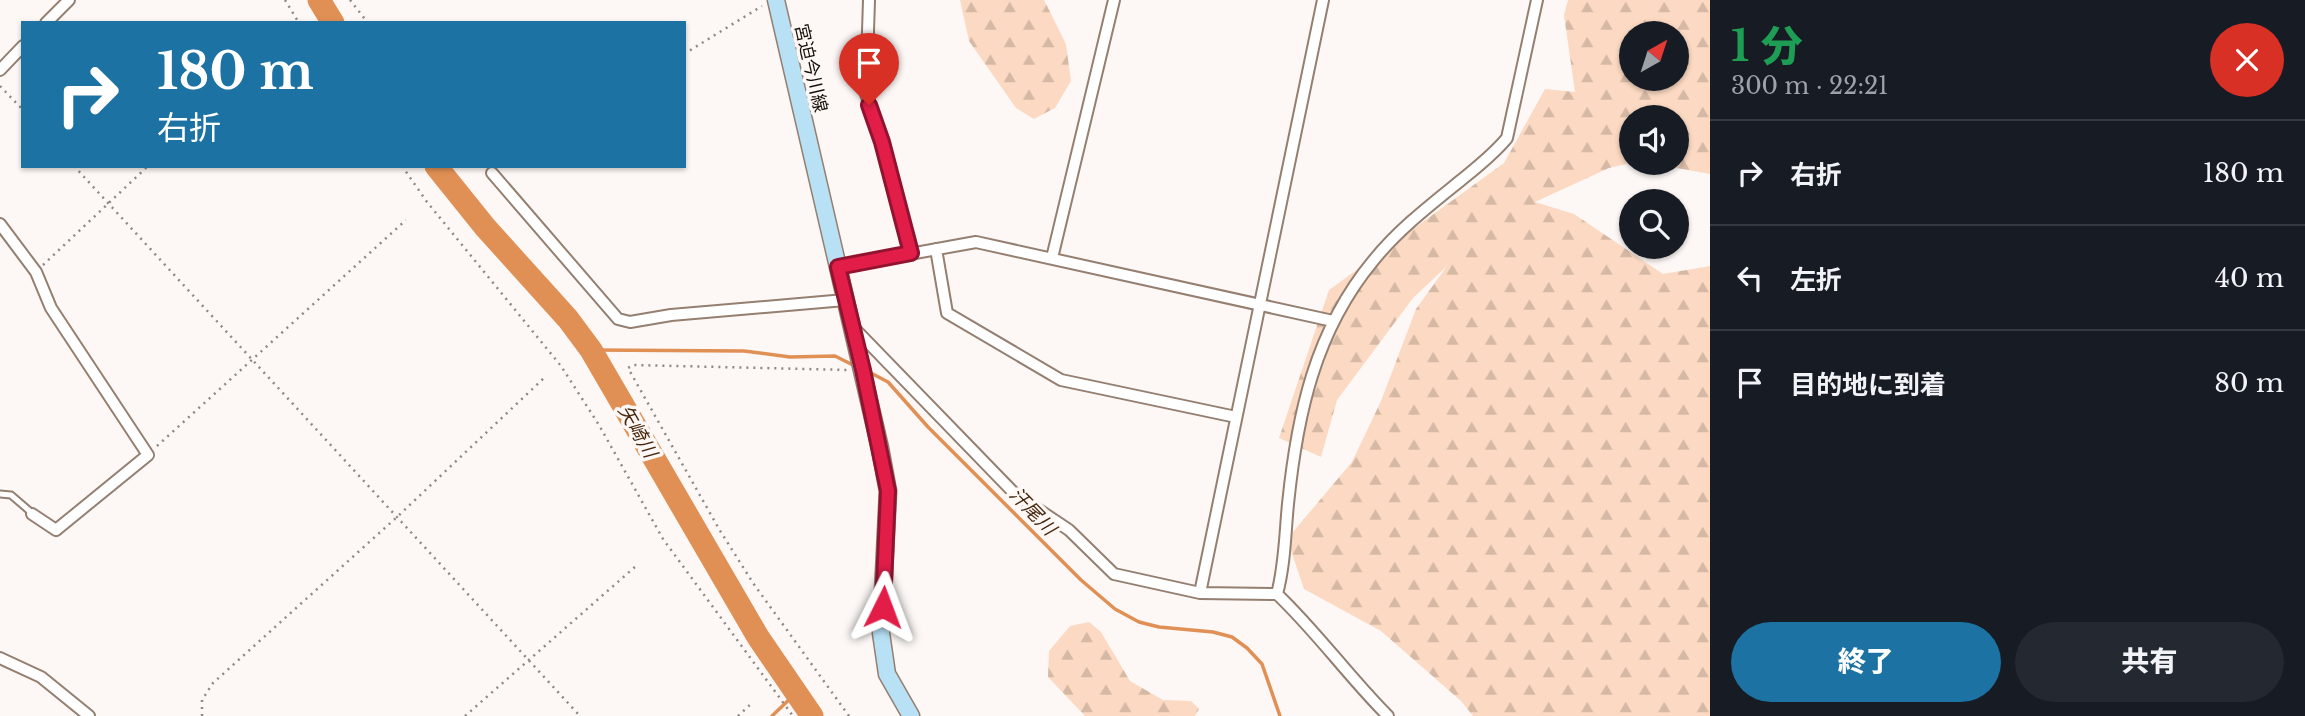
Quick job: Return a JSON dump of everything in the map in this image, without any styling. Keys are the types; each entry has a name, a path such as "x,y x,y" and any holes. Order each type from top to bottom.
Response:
{"main road":[{"name":"宮迫今川線","path":"774,0 863,370 888,491 881,633 887,674 911,716"}],"street":[{"path":"48,21 69,0"},
{"path":"869,0 866,94 882,142 911,253"},
{"path":"1052,258 1114,0"},
{"path":"1200,593 1323,0"},
{"path":"1278,594 1284,566 1298,428 1316,359 1333,321 1358,280 1408,223 1493,154 1507,138 1537,0"},
{"path":"0,70 21,49"},
{"path":"492,173 618,319 630,322 671,315 845,300"},
{"path":"0,224 36,272 51,308 148,455 56,530 32,514"},
{"path":"838,267 976,243 1333,321"},
{"path":"936,249 947,313 1060,380 1237,417"},
{"path":"852,327 1015,494 1069,530 1114,574 1200,593 1278,594 1302,618 1358,686 1388,716"},
{"path":"0,659 41,677 89,716"}],"lane":[{"path":"0,495 11,495 32,514"}],"path":[{"path":"285,0 298,21"},
{"path":"350,0 366,21"},
{"path":"686,53 774,0"},
{"path":"0,86 21,108"},
{"path":"76,168 580,716"},
{"path":"36,272 146,168"},
{"path":"403,168 427,202 561,366 599,425 663,539 793,716"},
{"path":"148,455 406,220"},
{"path":"849,716 753,583 719,530 628,368 633,365 863,370"},
{"path":"202,716 202,700 213,682 397,517 544,378"},
{"path":"465,716 635,566"},
{"path":"738,716 753,702"}],"green space":[{"path":"960,0 1044,0 1066,44 1071,81 1055,108 1034,119 1016,108 969,41"},
{"path":"1568,0 1710,0 1710,174 1689,170 1689,105 1619,105 1619,166 1535,202 1574,214 1619,244 1619,259 1641,259 1663,274 1710,266 1710,716 1473,716 1461,701 1381,631 1304,589 1287,539 1352,462 1381,401 1416,309 1447,266 1413,298 1337,400 1321,457 1279,438 1329,290 1504,163 1545,89 1575,92 1564,15"},
{"path":"1089,622 1101,632 1130,681 1163,700 1191,701 1199,709 1195,716 1085,716 1048,677 1049,651 1070,626"}],"waterway":[{"name":"矢崎川","path":"319,0 332,21"},
{"name":"矢崎川","path":"438,168 485,227 568,319 591,350 758,637 812,716"},
{"path":"591,350 744,351 790,357 835,356 855,366"},
{"name":"汗尾川","path":"869,372 888,382 928,427 1081,580 1115,609 1139,622 1159,627 1213,632 1232,637 1247,648 1262,664 1280,716"},
{"path":"772,716 796,693"}],"route":[{"path":"869,105 882,142 911,253 838,267 888,491 883,607"}]}
